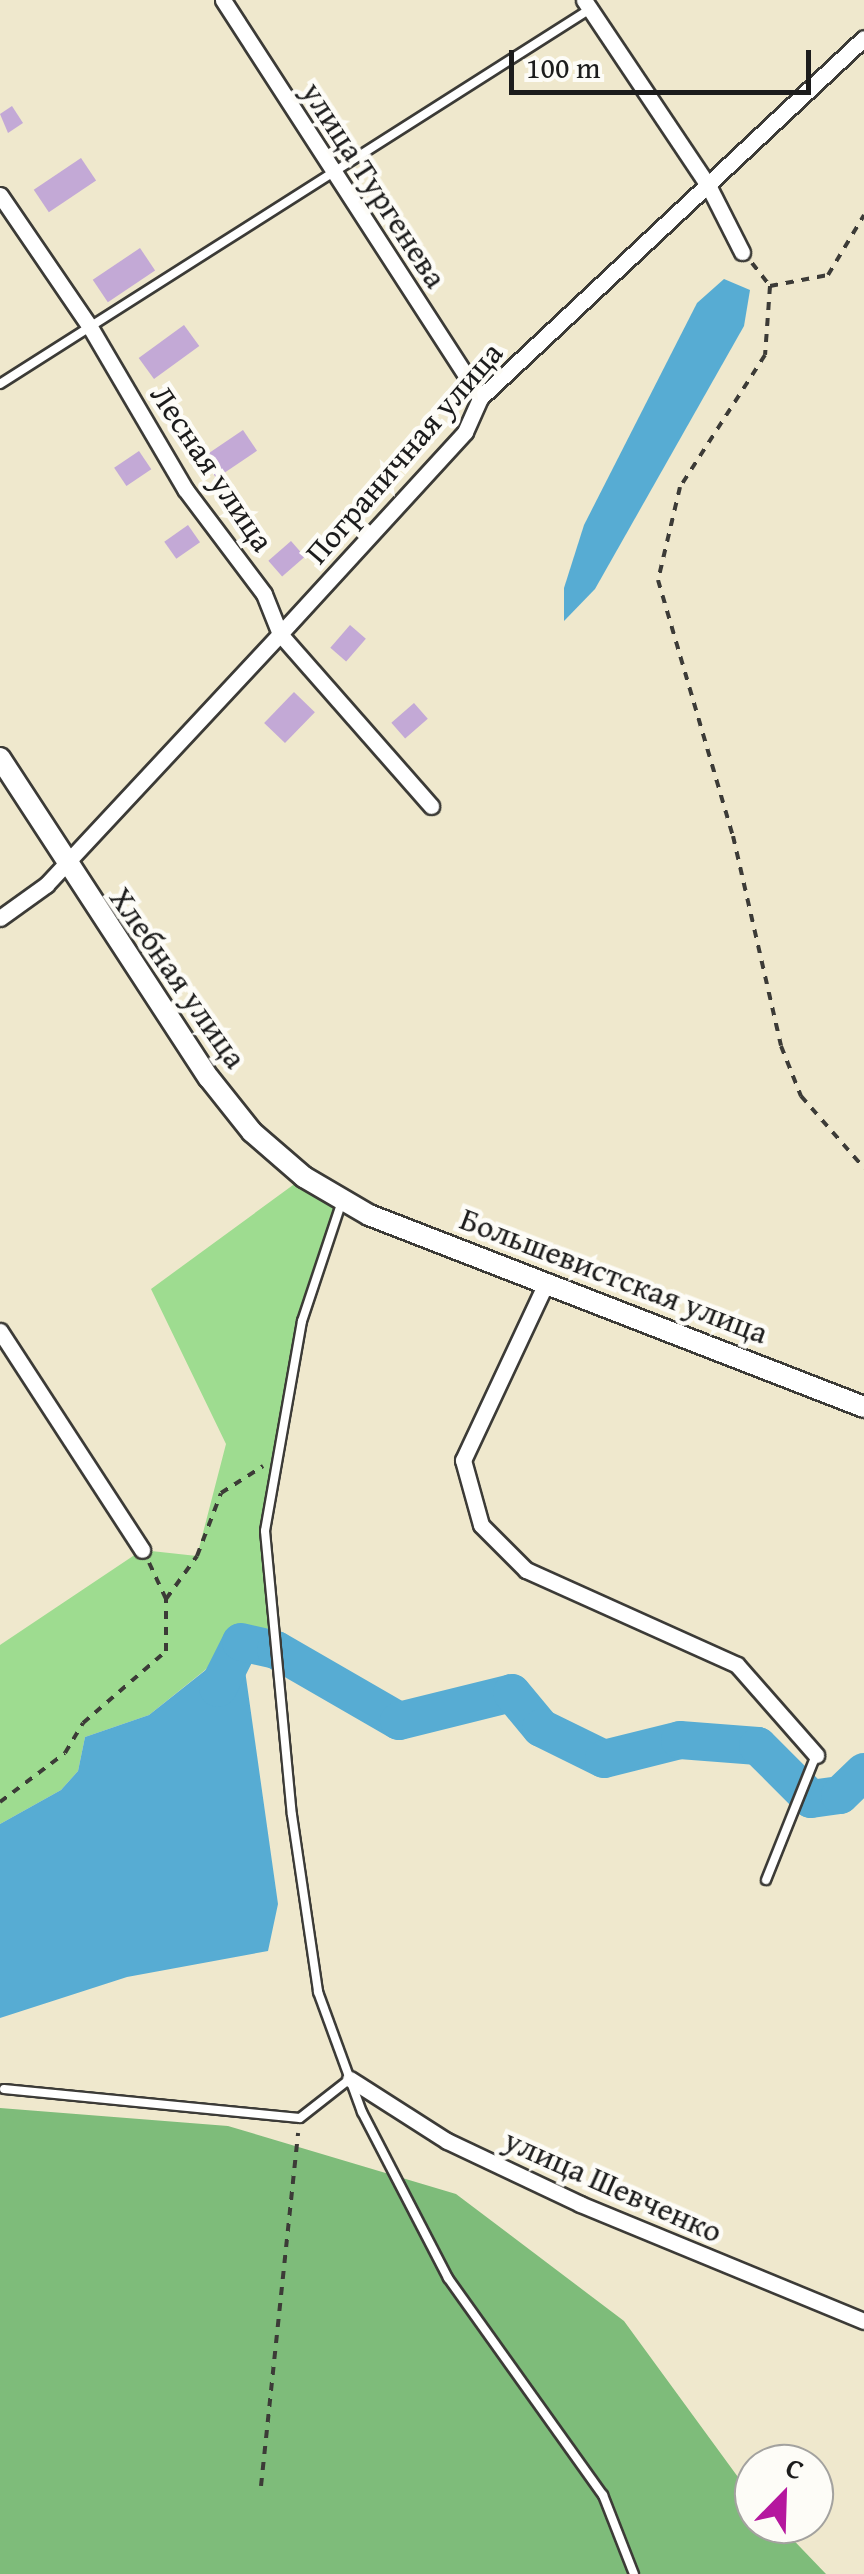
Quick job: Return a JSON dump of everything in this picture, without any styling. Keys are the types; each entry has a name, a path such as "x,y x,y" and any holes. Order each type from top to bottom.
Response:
{"street":[{"name":"улица Тургенева","path":"223,0 480,398"},
{"path":"587,4 709,187 742,252"},
{"name":"Пограничная улица","path":"0,918 64,864 280,634 464,432 480,398 864,38"},
{"name":"Лесная улица","path":"0,195 90,327 186,489 264,594 280,634 430,806"},
{"name":"Хлебная улица","path":"0,758 64,864 252,1132 304,1177 343,1200"},
{"name":"Большевистская улица","path":"343,1200 864,1407"},
{"path":"547,1281 463,1460 481,1525 526,1570 737,1665 816,1756"},
{"path":"0,1331 142,1550"},
{"name":"улица Шевченко","path":"350,2079 446,2141 821,2308 864,2321"}],"lane":[{"path":"0,384 587,4"},
{"path":"343,1200 302,1321 265,1531 292,1816 318,1992 350,2079 448,2278 603,2495 634,2574"},
{"path":"766,1880 816,1756"},
{"path":"4,2089 300,2118 350,2079"}],"path":[{"path":"770,286 828,275 864,215"},
{"path":"742,252 770,286 766,355 680,486 658,580 734,836 781,1046 800,1096 864,1168"},
{"path":"166,1600 197,1556 221,1493 278,1456"},
{"path":"0,1802 65,1753 82,1723 166,1651 166,1600 142,1550"},
{"path":"261,2486 300,2118"}],"green space":[{"path":"304,1177 343,1199 302,1321 265,1531 276,1650 240,1642 149,1715 85,1737 78,1771 61,1790 0,1824 0,1645 142,1550 197,1556 226,1444 151,1289"},
{"path":"0,2108 228,2126 456,2194 624,2321 734,2472 734,2544 797,2544 826,2574 0,2574"}],"water":[{"path":"724,279 750,290 744,326 595,589 564,621 564,588 584,525 697,303"},
{"path":"241,1642 278,1904 268,1951 127,1977 0,2018 0,1824 61,1790 78,1771 85,1737 149,1715"}],"building":[{"path":"12,106 23,123 8,133 0,114"},
{"path":"81,158 96,180 49,212 34,190"},
{"path":"140,248 155,270 108,302 93,280"},
{"path":"184,325 199,346 154,379 139,358"},
{"path":"243,430 257,451 216,478 202,457"},
{"path":"139,451 151,469 126,486 114,468"},
{"path":"188,525 200,542 176,559 164,542"},
{"path":"291,541 305,557 282,577 268,561"},
{"path":"350,625 366,639 346,661 330,648"},
{"path":"294,692 315,712 285,743 264,723"},
{"path":"414,703 428,719 405,739 391,723"}],"waterway":[{"path":"218,1688 241,1642 276,1650 399,1721 512,1693 541,1728 604,1759 680,1740 758,1746 811,1799 840,1795 864,1772"}]}
